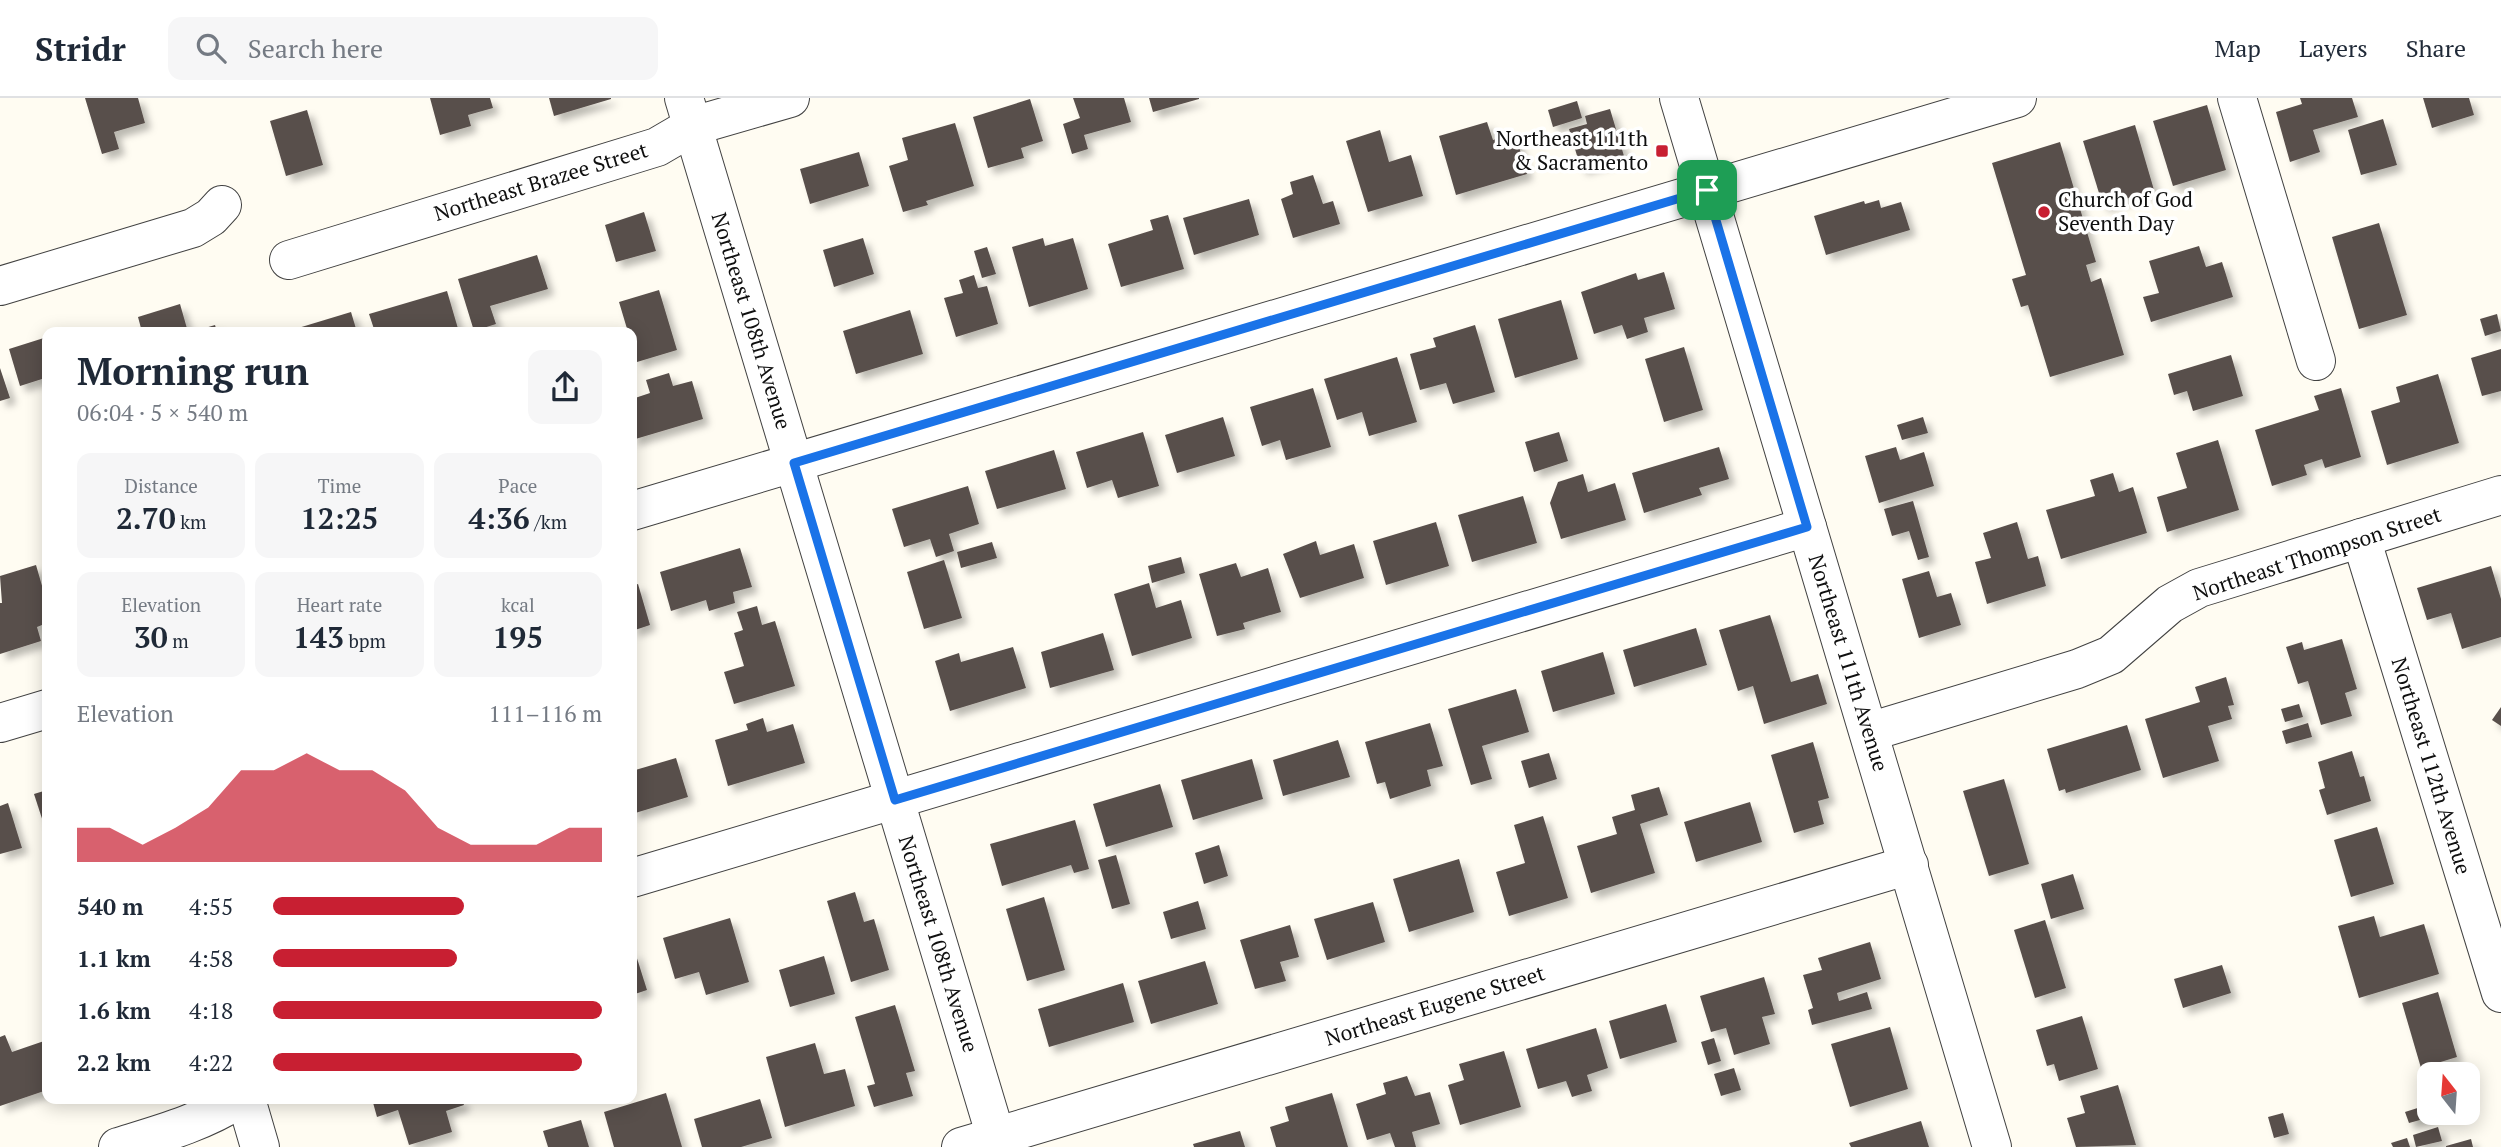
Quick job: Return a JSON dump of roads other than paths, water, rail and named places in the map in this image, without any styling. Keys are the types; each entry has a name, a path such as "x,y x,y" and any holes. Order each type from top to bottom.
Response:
{"street":[{"name":"Northeast Brazee Street","path":"289,260 657,147 688,112 790,98"},
{"name":"Northeast 111th Avenue","path":"1679,98 1992,1147"},
{"path":"637,510 2017,98"},
{"path":"2237,98 2316,361"},
{"name":"Northeast 108th Avenue","path":"688,112 895,800 985,1144"},
{"path":"0,286 192,228 211,217 222,205"},
{"name":"Northeast Thompson Street","path":"1869,732 2077,669 2111,655 2170,604 2199,589 2501,495"},
{"path":"637,877 1807,527"},
{"name":"Northeast 112th Avenue","path":"2361,538 2501,993"},
{"path":"0,723 42,710"},
{"name":"Northeast Eugene Street","path":"985,1144 1909,865"},
{"path":"118,1147 191,1124 231,1104"},
{"path":"247,1104 260,1147"}],"place":[{"name":"Northeast 111th & Sacramento","path":"1662,151"},
{"name":"Church of God Seventh Day","path":"2044,212"}]}
